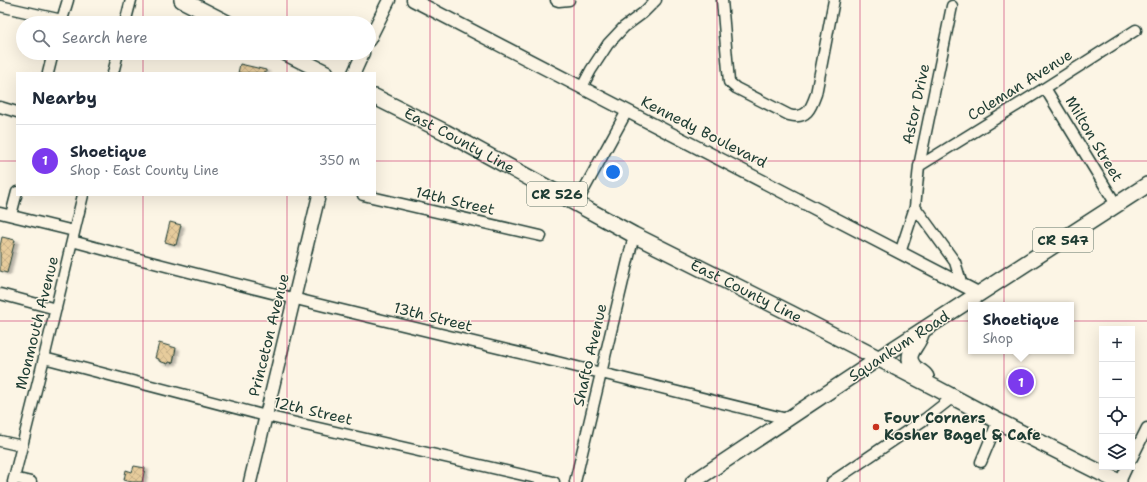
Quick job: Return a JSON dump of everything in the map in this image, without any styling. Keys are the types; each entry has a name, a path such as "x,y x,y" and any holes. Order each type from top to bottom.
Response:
{"main road":[{"path":"182,0 213,16"},
{"path":"300,60 324,72"},
{"name":"East County Line","path":"376,98 445,132 634,235 1120,482"},
{"name":"Squankum Road","path":"693,482 922,330 1146,188"},
{"path":"922,330 918,341 911,351 910,361 913,366 924,374 930,385"}],"street":[{"path":"64,16 68,0"},
{"path":"127,16 131,0"},
{"path":"376,26 389,0"},
{"name":"Kennedy Boulevard","path":"413,0 980,294"},
{"path":"556,0 569,0"},
{"path":"582,87 608,44 624,27 643,14 656,0"},
{"path":"722,0 729,82 736,88 794,117 805,114 812,107 816,94 834,0"},
{"path":"0,6 39,16"},
{"name":"Astor Drive","path":"900,253 915,208 919,166 952,6"},
{"name":"Coleman Avenue","path":"919,166 1136,30"},
{"path":"48,72 51,60"},
{"path":"113,72 116,60"},
{"path":"354,72 360,60"},
{"name":"Milton Street","path":"1045,88 1116,206"},
{"path":"0,107 16,112"},
{"path":"576,204 627,111"},
{"path":"11,215 16,196"},
{"name":"Monmouth Avenue","path":"14,480 83,196"},
{"name":"Princeton Avenue","path":"250,482 319,196"},
{"name":"14th Street","path":"367,196 541,236"},
{"path":"915,208 955,262 962,285"},
{"name":"13th Street","path":"0,213 11,215 170,268 787,419"},
{"name":"Shafto Avenue","path":"575,482 634,235"},
{"path":"0,294 56,309"},
{"name":"12th Street","path":"44,358 266,416 554,482"},
{"path":"832,482 925,418 952,397"},
{"path":"980,462 998,421"},
{"path":"1135,452 1147,428"},
{"path":"0,441 22,446"},
{"path":"1120,482 1126,470"},
{"path":"14,480 31,482"}],"building":[{"path":"240,64 266,70 266,72 238,72"},
{"path":"170,222 181,225 176,245 165,242"},
{"path":"2,237 15,240 7,273 0,271 0,246"},
{"path":"159,343 176,348 173,363 169,362 168,364 155,358"},
{"path":"134,466 145,468 142,482 124,480 126,470 132,472"}],"place":[{"name":"Shoetique","path":"1021,382"},
{"name":"Four Corners Kosher Bagel & Cafe","path":"876,427"}]}
